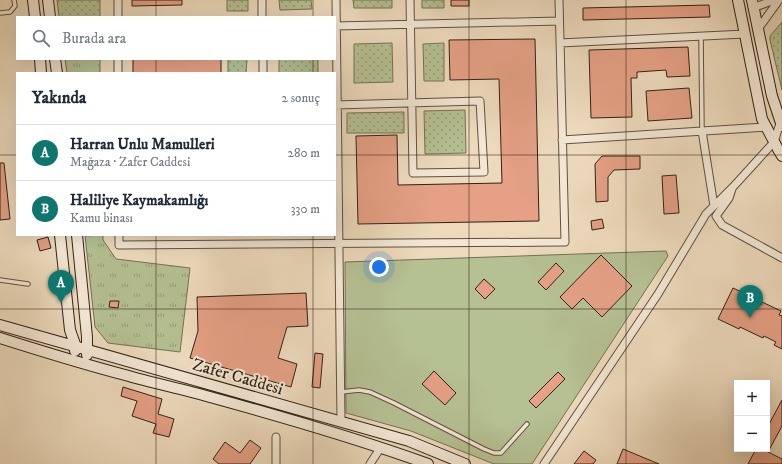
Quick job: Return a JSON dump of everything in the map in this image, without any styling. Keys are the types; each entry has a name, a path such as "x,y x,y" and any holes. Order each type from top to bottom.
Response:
{"main road":[{"path":"33,0 35,16"},
{"path":"48,0 50,16"},
{"path":"738,0 762,119 782,156"},
{"path":"752,4 772,96 781,122"},
{"path":"40,60 41,72"},
{"path":"55,60 57,72"},
{"path":"60,236 70,330 76,347 74,361"},
{"path":"77,236 87,337 88,365"},
{"name":"Zafer Caddesi","path":"0,325 409,441 465,464"},
{"name":"Zafer Caddesi","path":"0,338 125,376 210,397 381,447 428,464"}],"street":[{"path":"118,0 118,16"},
{"path":"262,0 262,16"},
{"path":"336,0 336,104 341,422"},
{"path":"336,104 412,102 480,101 484,172 413,173 412,102 411,24 410,0"},
{"path":"119,236 119,245 565,242 559,0"},
{"path":"752,4 774,0"},
{"path":"758,29 779,0"},
{"path":"336,26 559,21"},
{"path":"560,43 745,34"},
{"path":"118,60 118,72"},
{"path":"263,60 264,72"},
{"path":"544,464 658,294 706,214 774,142 781,122"},
{"path":"562,140 766,127"},
{"path":"702,131 714,206"},
{"path":"733,187 729,198 716,216 722,225 782,258"},
{"path":"276,437 276,464"},
{"path":"370,464 381,447"}],"lane":[{"path":"0,13 10,12 15,6 14,0"},
{"path":"701,36 702,131"},
{"path":"0,280 28,284"},
{"path":"341,392 358,390 370,392 494,453 501,453 527,424"}],"green space":[{"path":"57,0 100,0 100,16 59,16"},
{"path":"227,0 248,0 248,11 227,11"},
{"path":"279,0 311,0 312,9 280,10"},
{"path":"353,0 392,0 392,8 354,8"},
{"path":"422,0 444,0 444,8 422,8"},
{"path":"782,22 782,90 770,36"},
{"path":"392,43 393,82 354,83 354,44"},
{"path":"444,43 444,81 424,81 423,44"},
{"path":"65,60 100,60 100,72 67,72"},
{"path":"228,60 247,60 246,72 228,72"},
{"path":"279,60 318,60 318,72 279,72"},
{"path":"465,110 466,153 425,154 424,111"},
{"path":"404,112 404,133 347,133 347,113"},
{"path":"85,236 103,236 103,240 116,259 190,268 180,352 108,343 95,327"},
{"path":"666,251 668,256 532,464 494,464 411,431 346,413 345,262"}],"building":[{"path":"132,0 182,0 182,5 132,6"},
{"path":"451,0 469,0 469,6 451,6"},
{"path":"709,5 710,17 583,20 583,8"},
{"path":"535,39 539,221 358,224 356,136 397,135 398,185 502,183 499,79 450,80 449,40"},
{"path":"688,47 690,76 667,77 666,70 637,72 637,78 631,78 632,117 591,118 589,50"},
{"path":"133,60 221,60 221,72 133,72"},
{"path":"689,88 692,118 648,121 646,91"},
{"path":"602,156 640,156 640,169 614,170 608,177 608,201 596,202 595,164"},
{"path":"0,163 4,163 10,219 0,220"},
{"path":"676,175 679,213 664,214 662,176"},
{"path":"602,219 604,228 592,230 591,221"},
{"path":"48,237 51,248 40,251 37,240"},
{"path":"601,255 632,286 602,317 583,298 572,309 560,297"},
{"path":"556,263 564,271 546,290 538,282"},
{"path":"484,279 495,289 485,299 475,289"},
{"path":"733,288 750,296 749,299 761,305 762,302 781,311 779,315 782,316 782,349 774,345 776,342 764,336 763,338 718,319"},
{"path":"306,293 308,326 287,327 278,358 297,364 291,387 190,358 198,331 197,297"},
{"path":"110,301 119,301 118,308 109,307"},
{"path":"315,353 323,354 320,388 312,387"},
{"path":"434,371 456,393 445,405 422,384"},
{"path":"558,372 565,379 536,408 529,401"},
{"path":"123,387 162,399 158,414 174,419 169,437 153,433 156,424 132,416 137,401 121,396"},
{"path":"782,400 782,426 770,448 770,422"},
{"path":"250,440 261,448 250,464 219,464 213,459 225,442 240,453"},
{"path":"623,449 659,464 617,464"},
{"path":"584,451 596,460 593,464 574,464"},
{"path":"754,452 768,452 782,459 782,464 748,464"}],"place":[{"name":"Harran Unlu Mamulleri","path":"61,303"},
{"name":"Haliliye Kaymakamlığı","path":"750,318"}]}
